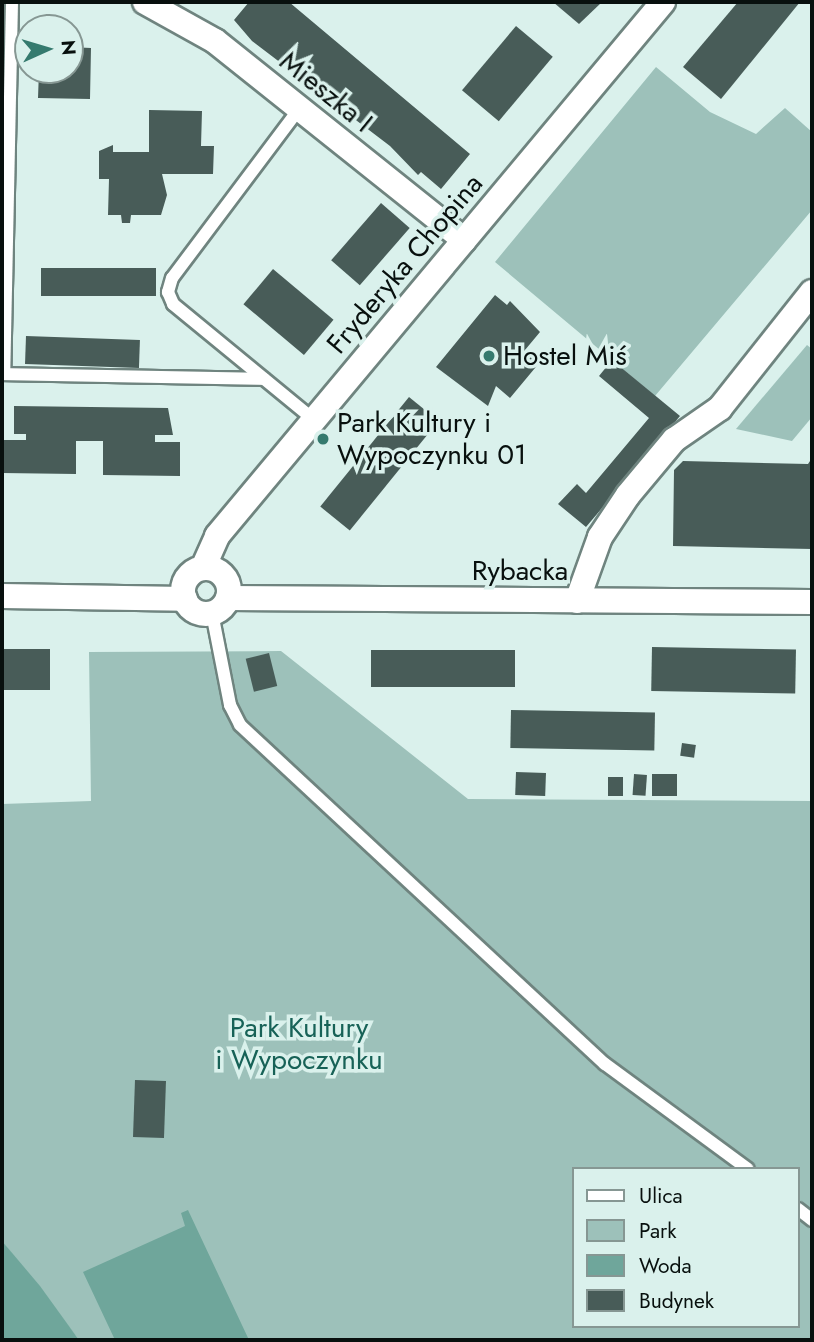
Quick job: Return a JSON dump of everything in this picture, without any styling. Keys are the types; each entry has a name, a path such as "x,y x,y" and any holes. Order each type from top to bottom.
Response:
{"street":[{"name":"Mieszka I","path":"145,2 215,41 464,240"},
{"name":"Fryderyka Chopina","path":"203,568 217,536 663,2"},
{"path":"577,601 600,537 628,495 674,439 720,408 812,292"},
{"path":"203,568 226,579 220,606 194,610 185,599 187,578 203,568"},
{"path":"2,596 185,599"},
{"name":"Rybacka","path":"220,606 577,601 812,602"}],"lane":[{"path":"12,2 4,374 264,379"},
{"path":"299,109 169,285 173,304 314,420"},
{"path":"220,606 230,705 240,725 605,1064 745,1167"}],"green space":[{"path":"656,67 710,112 756,134 785,108 812,132 812,210 655,396 495,262"},
{"path":"807,345 812,349 812,417 792,441 736,429"},
{"name":"Park Kultury i Wypoczynku","path":"281,651 468,799 812,801 812,1340 79,1340 2,1241 2,804 91,801 89,652"}],"water":[{"path":"188,1210 249,1340 115,1340 83,1272 185,1226 181,1213"},
{"path":"2,1241 40,1286 79,1340 2,1340"}],"building":[{"path":"249,2 289,2 470,154 441,189 421,172 418,175 390,146 252,41 234,20"},
{"path":"553,2 602,2 579,24"},
{"path":"738,2 800,2 721,99 683,67"},
{"path":"516,26 553,57 499,121 462,90"},
{"path":"84,48 91,48 90,99 38,98 38,84 84,84"},
{"path":"149,110 202,111 201,146 214,146 213,174 162,174 167,195 161,215 131,215 130,223 122,223 121,215 108,215 109,179 99,179 99,151 113,145 113,152 149,152"},
{"path":"381,203 410,228 360,285 331,260"},
{"path":"41,268 156,268 156,296 41,296"},
{"path":"273,269 334,320 304,355 243,304"},
{"name":"Hostel Miś","path":"495,295 507,305 510,301 540,332 525,350 540,362 510,398 496,386 488,406 436,367"},
{"path":"26,336 140,340 139,368 25,364"},
{"path":"612,360 680,416 586,527 558,504 577,484 586,493 649,418 599,376"},
{"path":"409,397 439,421 350,530 320,507"},
{"path":"14,406 168,408 173,435 155,435 155,442 180,442 180,476 103,475 103,441 76,441 76,474 2,473 2,440 26,440 26,434 14,434"},
{"path":"812,458 812,549 673,546 674,470 683,461 808,464"},
{"path":"652,647 796,650 795,694 651,691"},
{"path":"2,649 50,649 50,690 2,690"},
{"path":"371,650 515,650 515,687 371,687"},
{"path":"269,653 277,686 254,692 246,659"},
{"path":"511,710 655,713 654,751 510,748"},
{"path":"682,743 696,745 694,758 680,756"},
{"path":"516,772 546,773 545,796 515,795"},
{"path":"634,774 647,775 646,796 633,795"},
{"path":"652,774 677,774 677,796 652,796"},
{"path":"608,777 623,777 623,796 608,796"},
{"path":"135,1080 166,1081 164,1138 133,1137"}],"place":[{"name":"Hostel Miś","path":"489,356"},
{"name":"Park Kultury i Wypoczynku 01","path":"323,439"}]}
